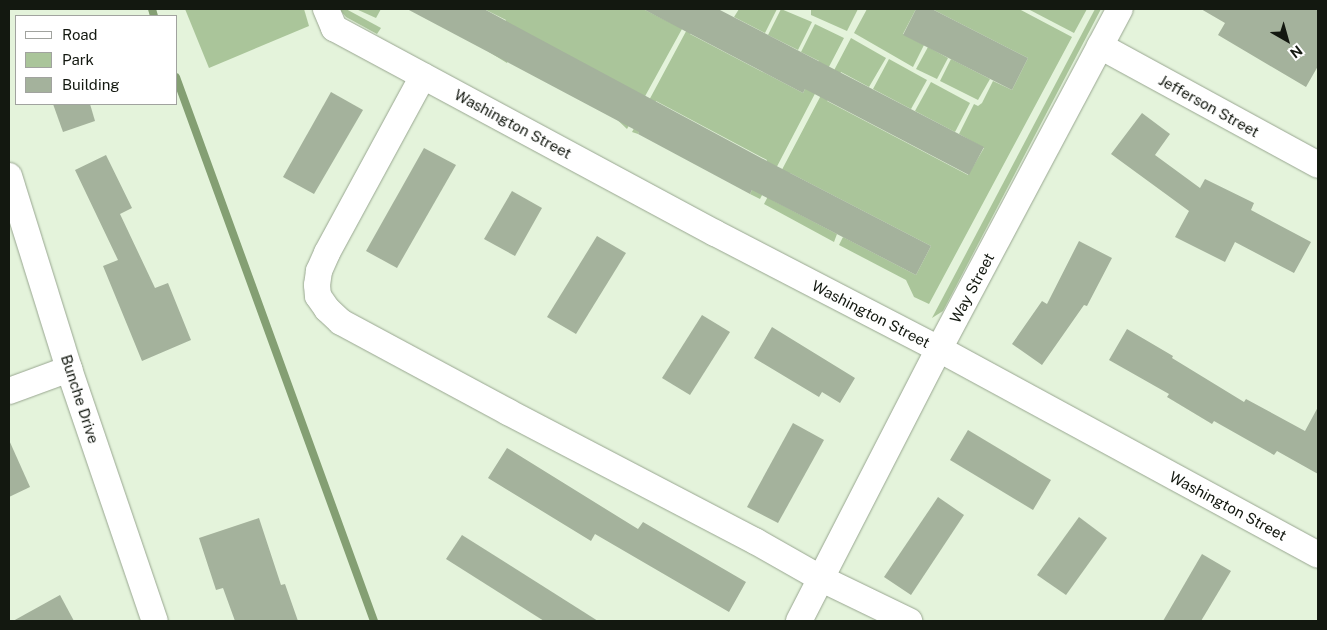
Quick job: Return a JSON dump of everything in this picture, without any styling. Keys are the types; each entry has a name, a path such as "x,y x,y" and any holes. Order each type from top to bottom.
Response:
{"street":[{"name":"Way Street","path":"799,621 939,349 1120,9"},
{"name":"Washington Street","path":"330,18 423,76 715,233 939,349 1318,555"},
{"name":"Jefferson Street","path":"1100,46 1318,166"},
{"path":"423,76 323,262 317,285 318,296 327,309 341,322 508,412 754,541 822,579 909,621"},
{"name":"Bunche Drive","path":"9,176 69,369 155,621"},
{"path":"9,391 69,369"}],"green space":[{"path":"185,9 304,9 309,26 209,68"},
{"path":"339,9 346,9 381,28 377,34 346,17"},
{"path":"356,9 381,9 376,18"},
{"path":"484,9 643,9 671,23 679,9 693,9 627,129 524,32 507,63 489,52 506,20"},
{"path":"698,9 703,9 690,34 803,93 819,61 801,52 815,24 844,38 760,199 750,194 767,160 656,101 638,134 632,132"},
{"path":"739,9 777,9 765,33 734,17"},
{"path":"781,9 812,22 798,50 768,35"},
{"path":"811,9 858,9 847,31 811,15"},
{"path":"867,9 916,9 903,34 924,45 913,67 854,33"},
{"path":"932,9 1019,9 1072,37 929,304 914,297 906,280 839,245 843,237 916,275 931,246 790,173 774,201 837,234 834,242 764,204 851,38 886,58 869,87 841,72 827,101 968,175 984,148 959,134 974,104 978,106 982,103 993,81 1012,90 1028,58"},
{"path":"1028,9 1087,9 1074,33"},
{"path":"1095,9 1101,9 943,311 932,318"},
{"path":"928,47 948,58 937,79 916,69"},
{"path":"889,59 927,80 911,109 873,89"},
{"path":"951,59 990,79 978,100 940,81"},
{"path":"931,82 970,103 955,132 915,111"}],"building":[{"path":"407,9 484,9 767,161 931,246 916,275 752,190 750,194 638,134 639,132"},
{"path":"643,9 718,9 984,147 969,175 805,89 803,93"},
{"path":"916,9 932,9 1028,58 1012,90 903,35"},
{"path":"1201,9 1318,9 1318,66 1306,87 1218,35 1225,23"},
{"path":"331,92 363,110 314,194 283,177"},
{"path":"53,105 90,105 95,121 63,132"},
{"path":"1142,113 1170,134 1155,155 1200,188 1205,179 1254,203 1251,210 1311,242 1294,273 1235,242 1225,262 1175,237 1189,211 1111,154"},
{"path":"424,148 456,165 397,268 366,251"},
{"path":"106,155 132,208 120,214 155,288 168,283 191,340 142,361 103,266 118,260 75,170"},
{"path":"512,191 542,208 515,256 484,239"},
{"path":"597,236 626,253 576,334 547,317"},
{"path":"1079,241 1112,258 1087,306 1084,305 1042,365 1012,344 1042,301 1047,304"},
{"path":"702,315 730,332 690,395 662,378"},
{"path":"772,327 855,378 840,403 822,392 819,397 754,358"},
{"path":"1127,329 1244,402 1246,399 1305,431 1318,407 1318,474 1277,451 1274,455 1214,421 1212,424 1167,397 1169,394 1109,360"},
{"path":"793,423 824,440 778,523 747,507"},
{"path":"968,430 1051,480 1033,510 950,460"},
{"path":"9,440 30,487 9,497"},
{"path":"507,448 638,529 643,522 746,582 729,612 595,534 591,541 488,478"},
{"path":"938,497 964,515 911,595 884,577"},
{"path":"1079,517 1107,538 1066,595 1037,575"},
{"path":"259,518 281,585 285,584 298,621 235,621 223,588 216,590 199,538"},
{"path":"462,535 598,621 544,621 446,559"},
{"path":"1202,554 1231,571 1201,621 1163,621"},
{"path":"60,595 74,621 13,621"}],"waterway":[{"path":"152,9 154,15"},
{"path":"178,82 374,621"}]}
